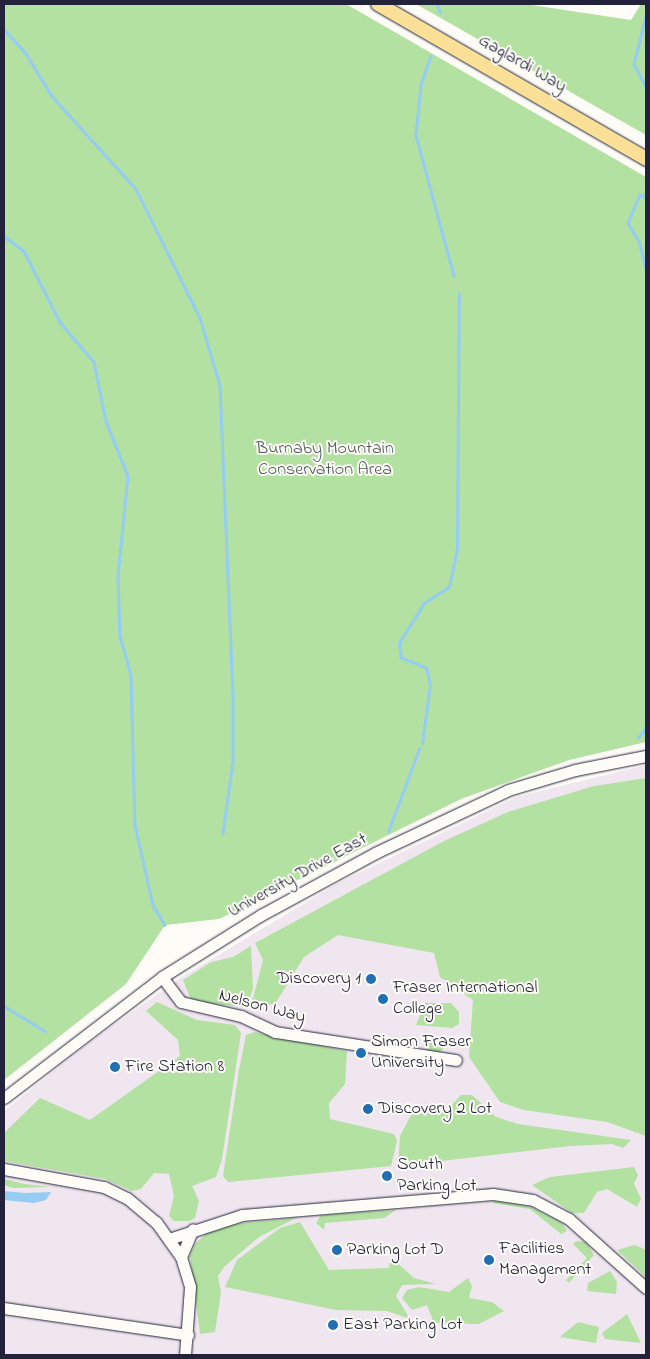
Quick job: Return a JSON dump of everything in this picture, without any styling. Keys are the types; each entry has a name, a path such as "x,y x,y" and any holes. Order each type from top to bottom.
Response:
{"main road":[{"name":"Gaglardi Way","path":"378,4 646,159"}],"street":[{"name":"University Drive East","path":"4,1098 162,977 261,915 474,804 575,770 646,756"},
{"name":"Nelson Way","path":"162,977 181,1002 241,1016 275,1032 456,1060"},
{"path":"4,1169 104,1187 140,1207 169,1239 181,1257 191,1299 185,1355"},
{"path":"169,1239 193,1229 266,1213 468,1194 515,1196 569,1219 646,1288"},
{"path":"181,1257 193,1229"},
{"path":"4,1308 188,1335"}],"shaded area":[{"name":"Simon Fraser University","path":"646,765 646,1355 4,1355 4,1111 87,1044 180,978 338,883 516,797"}],"green space":[{"name":"Burnaby Mountain Conservation Area","path":"4,4 346,4 646,177 646,742 569,760 461,799 219,919 165,925 126,984 4,1080"},
{"path":"416,4 525,4 631,20 641,4 646,4 646,135"},
{"path":"646,778 646,1136 607,1122 524,1110 500,1102 469,1057 473,1000 440,977 434,953 338,935 304,957 275,1004 251,1006 263,960 255,943 444,841 508,812 594,786"},
{"path":"251,946 253,988 247,1007 192,1002 183,980 211,962 233,957"},
{"path":"157,1002 197,1020 235,1025 241,1033 222,1159 216,1177 192,1186 199,1201 195,1218 189,1221 174,1221 169,1216 174,1196 169,1174 154,1173 141,1189 132,1191 105,1179 4,1161 4,1133 40,1098 90,1120 180,1056 178,1040 146,1011"},
{"path":"425,1003 451,1003 459,1012 459,1024 452,1028 416,1025"},
{"path":"254,1032 347,1051 345,1084 329,1103 330,1119 394,1134 397,1141 391,1166 228,1182 223,1176 239,1070 246,1035"},
{"path":"435,1036 441,1039 444,1045 441,1051 435,1054 429,1051 426,1045 429,1039"},
{"path":"461,1095 472,1095 496,1117 518,1124 631,1140 623,1148 612,1144 570,1146 398,1166 400,1136 411,1115 447,1110"},
{"path":"634,1167 638,1175 634,1184 641,1199 637,1207 607,1189 597,1192 584,1213 572,1213 532,1185 550,1177"},
{"path":"4,1179 51,1187 13,1188 4,1185"},
{"path":"496,1200 531,1207 562,1223 567,1231 561,1234 530,1209 492,1203"},
{"path":"396,1210 384,1218 325,1223 324,1230 316,1223 321,1215"},
{"path":"296,1218 259,1237 225,1266 218,1276 221,1292 215,1332 200,1334 190,1256 195,1244 207,1233 231,1224"},
{"path":"300,1222 329,1270 389,1268 391,1257 414,1278 436,1284 402,1285 396,1296 410,1319 387,1311 336,1310 225,1287 237,1260 280,1228"},
{"path":"577,1241 586,1242 594,1255 569,1283 566,1280 587,1258 573,1244"},
{"path":"635,1245 646,1250 646,1277 617,1250"},
{"path":"610,1271 617,1282 616,1294 587,1291 588,1283"},
{"path":"468,1278 472,1286 469,1298 492,1302 504,1311 479,1324 434,1323 427,1305 412,1310 402,1298 407,1290 419,1287 449,1292"},
{"path":"627,1314 641,1343 605,1339 602,1333"},
{"path":"578,1322 599,1327 596,1343 560,1337"}],"water":[{"path":"4,1191 25,1193 51,1192 46,1200 34,1203 4,1200"}],"waterway":[{"path":"437,4 440,12"},
{"path":"646,16 634,64 646,87"},
{"path":"4,29 25,52 52,96 136,189 200,318 220,385 233,694 233,762 223,833"},
{"path":"431,56 421,85 416,135 454,276"},
{"path":"646,197 640,195 628,223 639,241 646,270"},
{"path":"4,236 24,251 60,322 94,362 106,421 128,476 118,577 120,636 131,675 135,825 153,905 165,925"},
{"path":"422,744 430,685 426,668 401,658 399,643 424,603 449,587 457,550 459,294"},
{"path":"638,738 646,727"},
{"path":"388,832 419,749"},
{"path":"4,1006 45,1031"}],"place":[{"name":"Discovery 1","path":"371,979"},
{"name":"Fraser International College","path":"383,999"},
{"name":"Simon Fraser University","path":"361,1053"},
{"name":"Fire Station 8","path":"115,1067"},
{"name":"Discovery 2 Lot","path":"368,1109"},
{"name":"South Parking Lot","path":"387,1176"},
{"name":"Parking Lot D","path":"337,1250"},
{"name":"Facilities Management","path":"489,1260"},
{"name":"East Parking Lot","path":"333,1325"}]}
